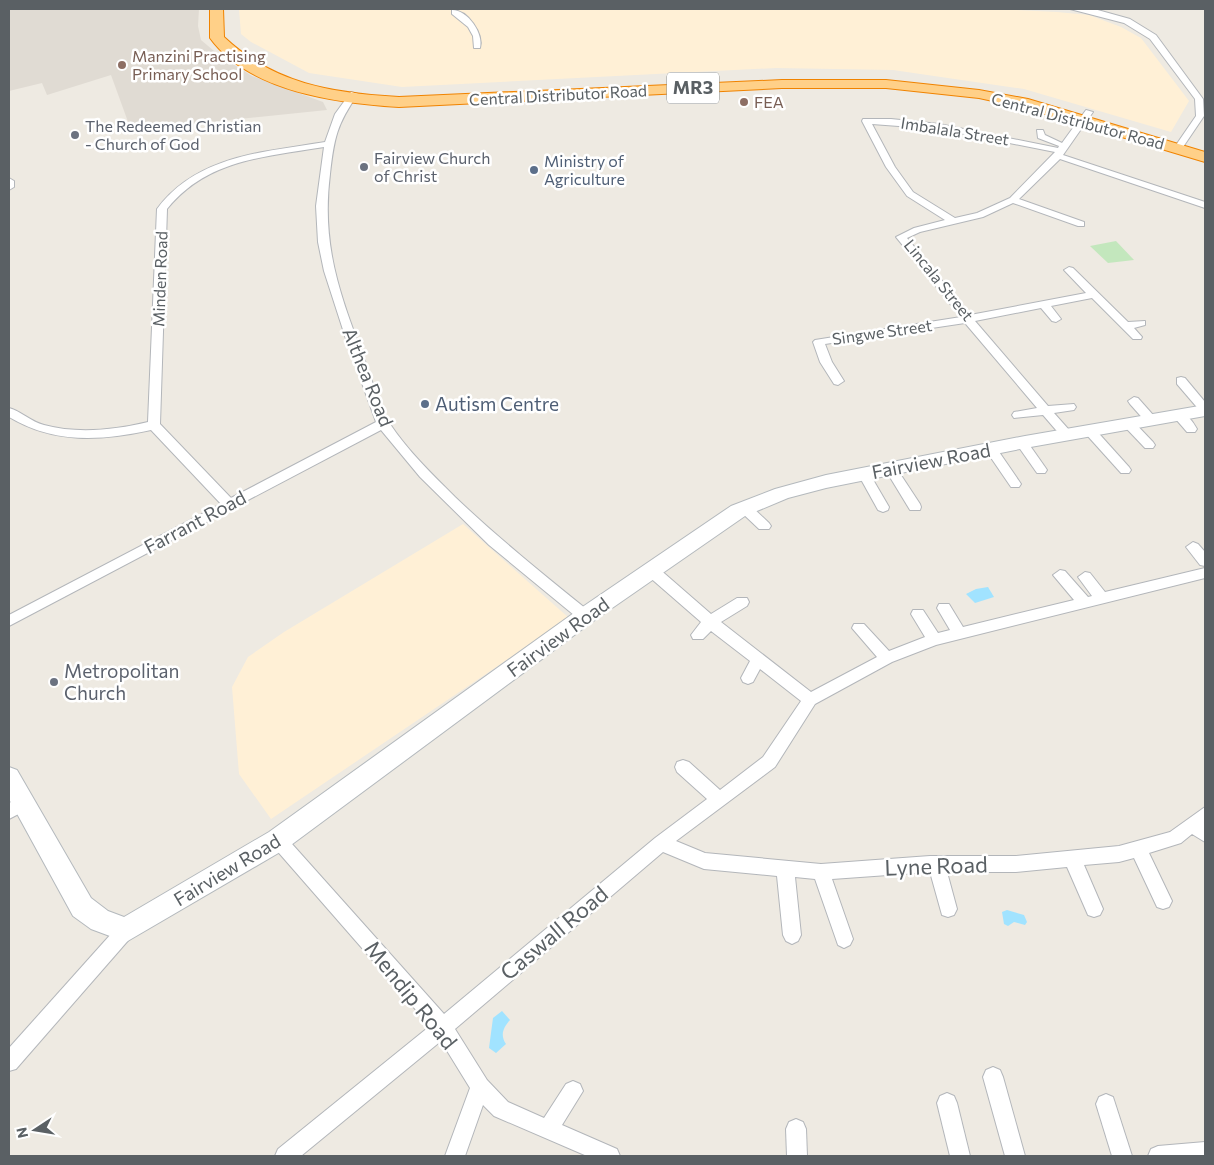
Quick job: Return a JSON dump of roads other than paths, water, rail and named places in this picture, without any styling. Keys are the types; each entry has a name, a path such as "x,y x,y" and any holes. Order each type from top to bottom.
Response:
{"highway":[{"name":"Central Distributor Road","path":"217,9 217,38 238,60 299,87 352,96 399,102 856,83 919,87 1001,98 1086,116 1181,145 1205,149"},
{"name":"Central Distributor Road","path":"227,9 228,38 231,44 239,50 288,74 352,96"},
{"name":"Central Distributor Road","path":"1181,145 1205,157"}],"main road":[{"name":"Fairview Road","path":"126,930 278,840 585,616 745,508 761,500 807,485 1066,434 1150,419 1185,422 1205,410"},
{"path":"9,777 16,808 82,907 100,920 126,930"}],"street":[{"path":"1073,9 1094,12 1127,21 1153,37 1199,99 1200,116 1181,145"},
{"path":"455,12 470,25 478,42 477,46"},
{"name":"Althea Road","path":"352,96 339,114 329,144 321,206 323,242 350,336 383,424 424,474 494,542 585,616"},
{"path":"917,120 929,116"},
{"name":"Lincala Street","path":"1066,434 1004,362 970,318 901,236 917,230 980,215 1014,200 1060,151 1086,116"},
{"name":"Imbalala Street","path":"954,222 910,194 891,167 866,121 917,120 1060,151 1093,171 1205,205"},
{"path":"1040,132 1039,134 1060,151"},
{"name":"Minden Road","path":"154,425 162,208 174,193 200,174 227,164 329,144"},
{"path":"9,181 9,187"},
{"path":"1014,200 1081,224"},
{"path":"1069,270 1137,337"},
{"name":"Singwe Street","path":"838,381 825,363 820,352 819,342 1058,302 1090,292 1100,285"},
{"path":"1058,302 1066,311"},
{"path":"1102,304 1115,302"},
{"path":"1043,304 1056,319"},
{"path":"1006,311 1015,320"},
{"path":"1125,326 1141,323"},
{"path":"1181,381 1205,410"},
{"path":"1134,401 1150,419"},
{"path":"1018,415 1070,407"},
{"path":"9,412 42,429 83,434 133,430 154,425 229,504"},
{"path":"1128,423 1148,445"},
{"name":"Farrant Road","path":"9,621 383,424"},
{"path":"1089,430 1125,470"},
{"path":"1022,443 1041,470"},
{"path":"991,449 1015,484"},
{"path":"891,469 915,507"},
{"path":"864,474 883,507"},
{"path":"745,508 764,526"},
{"path":"1193,547 1205,561"},
{"path":"652,571 710,622 810,700 887,658 934,640 1205,573"},
{"path":"1060,575 1085,603"},
{"path":"1085,576 1102,598"},
{"path":"698,635 710,622 742,602"},
{"path":"944,608 960,634"},
{"path":"918,614 934,640"},
{"path":"858,628 887,658"},
{"path":"748,678 758,660"},
{"name":"Caswall Road","path":"285,1156 443,1027 661,843 769,762 810,700"},
{"path":"683,767 719,799"},
{"name":"Lyne Road","path":"661,843 704,861 821,872 936,864 1016,864 1072,860 1119,854 1138,849 1175,838 1201,824"},
{"name":"Mendip Road","path":"278,840 443,1027 480,1087 502,1109 600,1155"},
{"path":"1138,849 1163,901"},
{"path":"1072,860 1094,909"},
{"path":"936,864 948,909"},
{"path":"785,868 792,935"},
{"path":"821,872 844,938"},
{"name":"Fairview Road","path":"9,1062 126,930"},
{"path":"993,1076 1015,1156"},
{"path":"455,1156 480,1087"},
{"path":"548,1130 573,1091"},
{"path":"947,1103 960,1156"},
{"path":"1106,1104 1122,1156"},
{"path":"796,1129 797,1156"},
{"path":"1158,1156 1195,1154"}],"water":[{"path":"988,587 994,597 975,603 966,594 976,589"},
{"path":"1007,910 1024,915 1027,922 1025,925 1014,922 1008,926 1004,924 1002,912"},
{"path":"502,1011 510,1020 503,1032 506,1044 496,1053 489,1048 493,1018"}],"place":[{"name":"Manzini Practising Primary School","path":"122,65"},
{"name":"FEA","path":"744,102"},
{"name":"The Redeemed Christian - Church of God","path":"75,135"},
{"name":"Fairview Church of Christ","path":"364,167"},
{"name":"Ministry of Agriculture","path":"534,170"},
{"name":"Autism Centre","path":"425,404"},
{"name":"Metropolitan Church","path":"54,682"}]}
